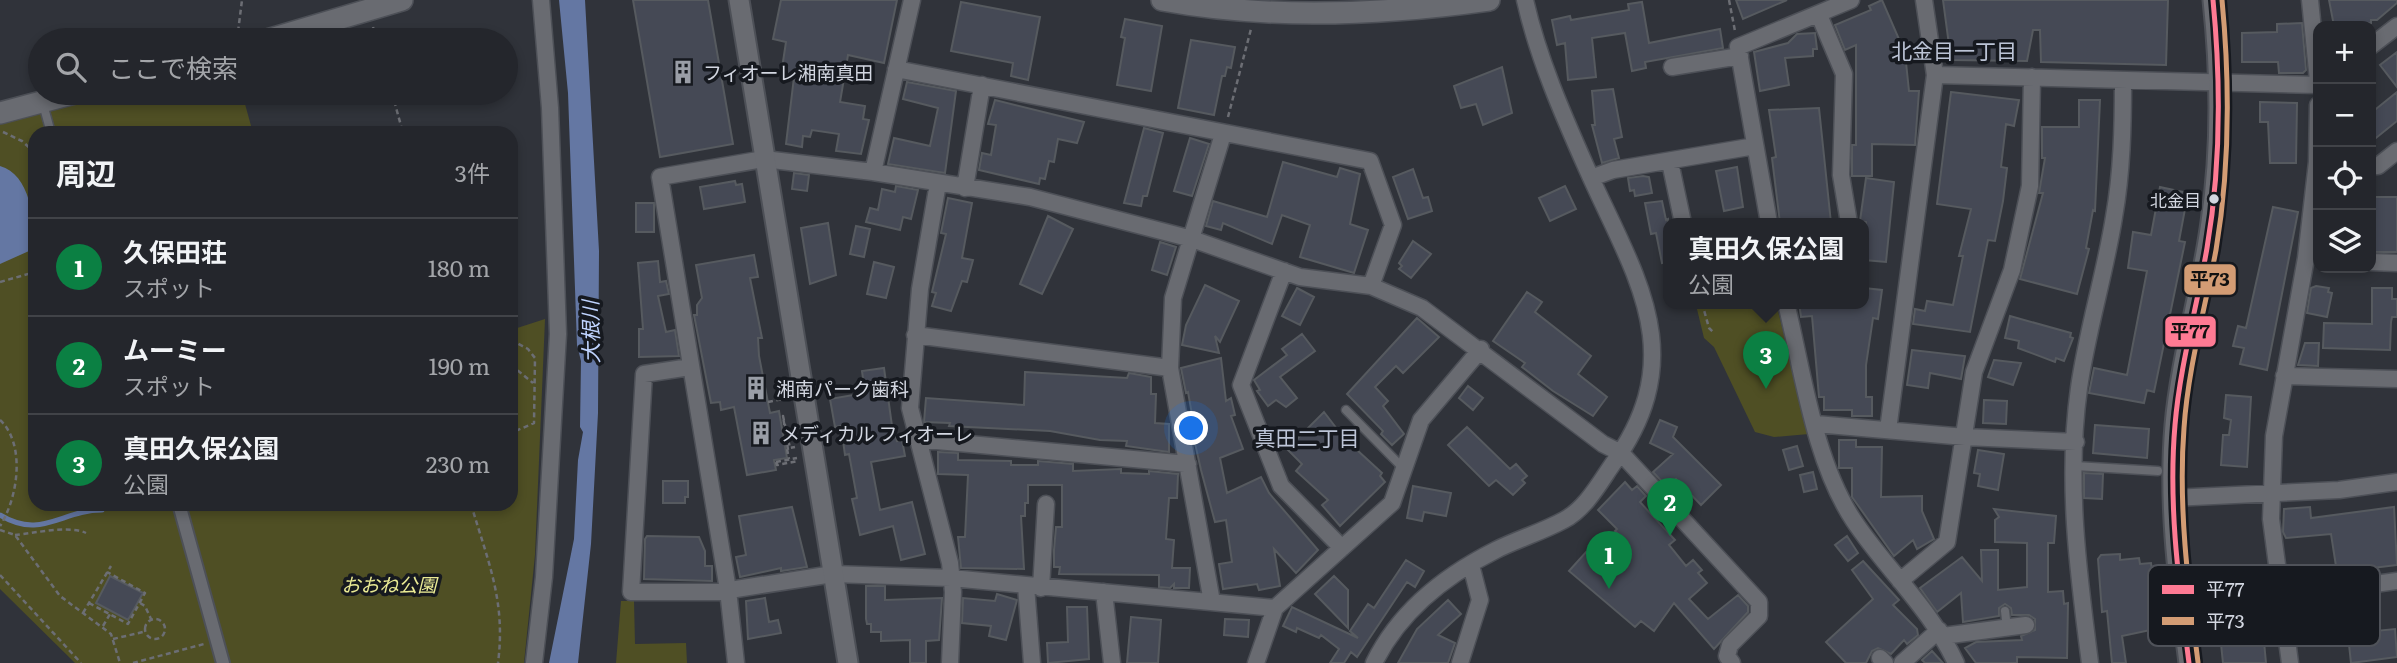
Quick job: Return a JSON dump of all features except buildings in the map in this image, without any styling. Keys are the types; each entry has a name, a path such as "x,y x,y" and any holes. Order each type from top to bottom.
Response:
{"main road":[{"path":"308,28 402,0"},
{"path":"1162,0 1256,11 1328,13 1415,10 1489,0"},
{"path":"0,113 31,105"}],"street":[{"path":"534,663 544,577 558,334 551,108 541,0"},
{"path":"739,0 848,663"},
{"path":"873,172 912,0"},
{"path":"1374,663 1401,622 1419,601 1471,565 1570,517 1621,453 1637,420 1648,387 1653,351 1651,328 1636,272 1591,178 1538,49 1525,0"},
{"path":"1768,218 1738,47 1850,0"},
{"path":"1888,430 1935,75 1924,0"},
{"path":"2176,565 2172,498 2180,386 2211,223 2218,165 2221,84 2213,0"},
{"path":"2310,0 2313,31"},
{"path":"1819,15 1844,74 1842,175 1848,218"},
{"path":"2376,42 2397,26"},
{"path":"1672,67 1740,56"},
{"path":"896,69 1370,161 1394,225 1371,286"},
{"path":"1935,75 2221,84 2313,83"},
{"path":"1900,581 1947,542 1974,372 2011,270 2030,186 2032,77"},
{"path":"2090,663 2074,535 2079,388 2115,215 2123,137 2123,80"},
{"path":"965,188 982,85"},
{"path":"1212,602 1171,368 1173,298 1223,134"},
{"path":"1591,178 1613,170 1755,146"},
{"path":"2376,166 2397,151"},
{"path":"736,663 728,590 660,177 764,159 873,172 1030,198 1192,239 1300,277 1371,286 1422,308 1481,349 1603,444 1621,453 1759,602 1759,616 1730,645 1727,656 1732,663"},
{"path":"1670,162 1682,218"},
{"path":"938,183 915,335 910,408 950,564 950,663"},
{"path":"2277,565 2271,519 2274,436 2284,376 2312,259 2315,210"},
{"path":"2376,262 2397,263"},
{"path":"1284,271 1241,386 1281,486 1342,548"},
{"path":"1787,309 1826,465 1853,519 1941,633 1956,663"},
{"path":"915,335 1171,368"},
{"path":"1256,663 1275,608 1392,503 1421,420 1481,349"},
{"path":"690,366 644,374 631,592 728,590 833,574 951,578 1275,608"},
{"path":"2284,376 2397,379"},
{"path":"1816,424 1965,437 2076,442"},
{"path":"918,442 937,440 1188,464"},
{"path":"2172,498 2272,494 2397,482"},
{"path":"1032,663 1034,587 1046,504"},
{"path":"181,511 223,663"},
{"path":"1460,663 1480,600 1471,565"},
{"path":"1104,592 1112,663"},
{"path":"1902,663 1941,633 2006,619 2026,625"}],"lane":[{"path":"43,105 49,126"},
{"path":"1346,410 1404,469"},
{"path":"2075,466 2158,471"}],"path":[{"path":"239,28 243,0"},
{"path":"1730,0 1736,36"},
{"path":"1231,103 1252,27"},
{"path":"394,105 400,126"},
{"path":"0,132 22,141 28,147"},
{"path":"0,282 28,274"},
{"path":"1704,309 1709,328 1714,333"},
{"path":"518,344 528,349 535,358 534,423 518,430"},
{"path":"518,371 533,383"},
{"path":"768,402 787,398"},
{"path":"789,410 781,412 789,460"},
{"path":"787,449 783,416 790,448 795,447"},
{"path":"0,420 11,431 14,442 14,499 0,526 15,535 60,596 103,626 113,639 120,663"},
{"path":"787,449 796,453"},
{"path":"797,459 777,465 775,462 789,460 797,459"},
{"path":"473,511 500,603 502,634 498,663"},
{"path":"15,535 46,534 72,527 86,533"},
{"path":"83,613 111,566"},
{"path":"89,603 128,624 145,593 107,572"},
{"path":"0,575 80,663"},
{"path":"140,603 145,606 151,619"},
{"path":"103,626 110,614"},
{"path":"160,619 162,614"},
{"path":"145,632 146,624 151,619 160,619"},
{"path":"145,632 151,638 161,638 166,629 160,619"},
{"path":"113,639 145,632"},
{"path":"133,663 217,640"}],"green space":[{"name":"おおね公園","path":"67,105 245,105 251,126 28,126 28,511 518,511 518,328 545,319 535,555 524,663 75,663 0,589 0,123"},
{"path":"1697,309 1778,309 1809,434 1774,437 1755,432 1714,347 1704,338"},
{"path":"621,601 634,601 635,644 686,643 687,663 616,663"}],"water":[{"name":"大根川","path":"559,0 585,0 599,251 598,413 591,544 578,663 549,663 574,539 578,460 583,432 580,427 581,361 577,345 568,93"},
{"path":"0,166 18,178 28,198 28,251 0,264"}],"waterway":[{"path":"0,515 28,525 51,522 88,511"}],"transit line":[{"name":"平77","path":"2178,565 2173,485 2175,425 2212,217 2217,155 2218,93 2213,0"},
{"name":"平73","path":"2187,565 2182,486 2184,428 2189,383 2221,219 2226,157 2227,94 2222,0"},
{"name":"平77","path":"2187,646 2189,663"},
{"name":"平73","path":"2196,646 2198,662"}],"place":[{"name":"フィオーレ湘南真田","path":"683,72"},
{"name":"北金目","path":"2214,199"},
{"name":"湘南パーク歯科","path":"756,388"},
{"name":"真田久保公園","path":"1766,389"},
{"name":"メディカル フィオーレ","path":"761,433"},
{"name":"ムーミー","path":"1670,536"},
{"name":"久保田荘","path":"1609,589"}],"district":[{"name":"北金目一丁目","path":"1954,49"},
{"name":"真田二丁目","path":"1307,436"}]}
